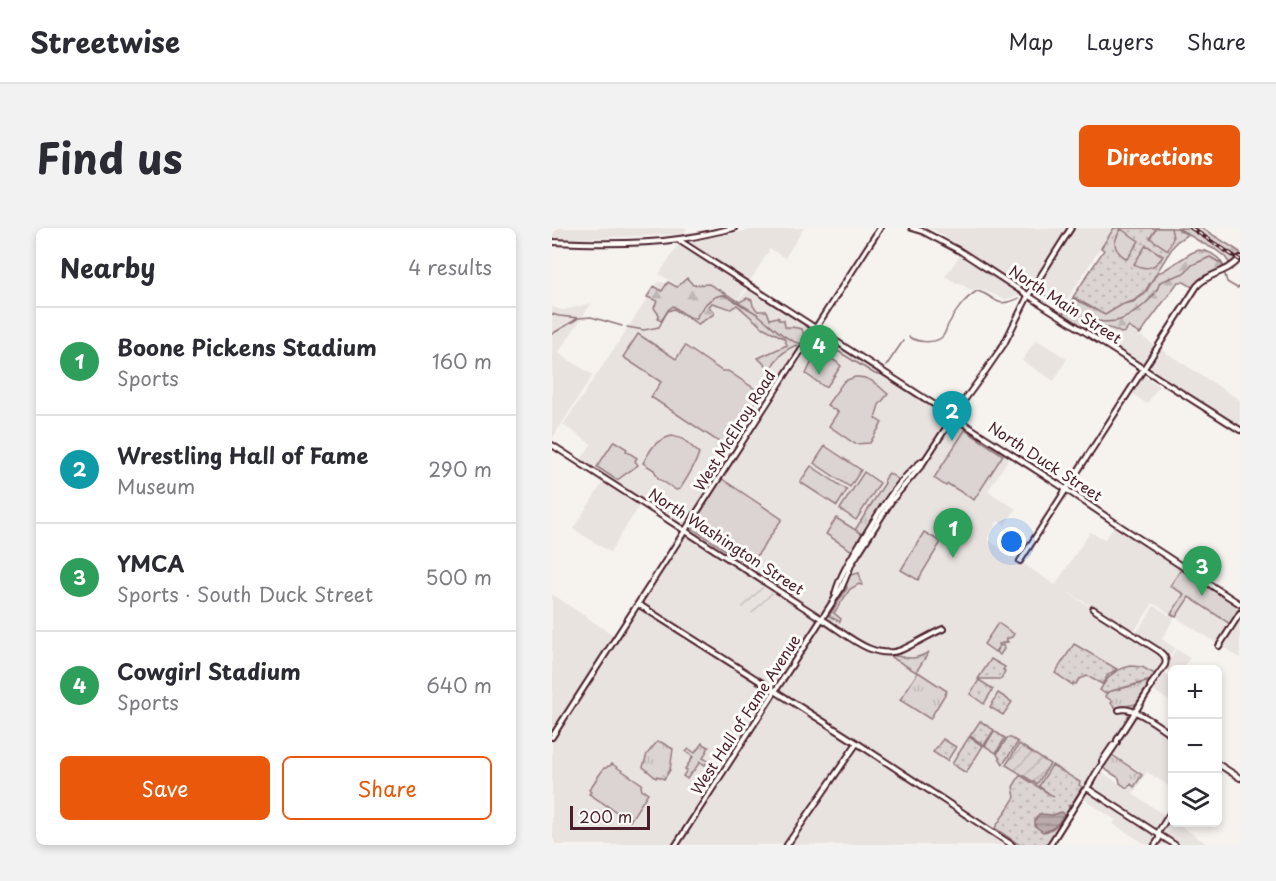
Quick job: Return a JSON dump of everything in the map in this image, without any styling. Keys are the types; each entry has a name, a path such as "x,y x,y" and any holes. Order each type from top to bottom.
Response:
{"main road":[{"path":"552,243 607,244 661,241 734,228"},
{"name":"West McElroy Road","path":"552,737 880,228"},
{"name":"North Main Street","path":"912,228 960,251 1240,430"},
{"name":"West Hall of Fame Avenue","path":"676,845 822,619 835,597 849,561 888,498 925,459 1004,344 1028,296 1071,228"},
{"name":"North Duck Street","path":"680,241 1066,489 1240,604"},
{"path":"1020,561 1197,286 1204,279 1230,268 1240,258"},
{"name":"North Washington Street","path":"552,445 867,648 875,651 899,651 943,629"},
{"path":"638,604 1012,845"},
{"path":"1050,845 1084,790 1118,742 1117,740 1165,665 1165,658 1159,651 1094,609"},
{"path":"1219,646 1240,613"},
{"path":"1119,710 1126,709 1135,712 1168,732"},
{"path":"787,845 857,743"},
{"path":"1222,767 1240,778"},
{"path":"1086,789 1175,845"},
{"path":"1155,845 1159,839 1159,831 1168,818"}],"shaded area":[{"path":"552,228 687,228 683,234 574,239 552,238"},
{"path":"760,228 804,228 785,258 770,249 749,283 687,242"},
{"path":"928,228 1066,228 1026,289"},
{"path":"1075,228 1113,228 1065,303 1045,292 1035,292"},
{"path":"680,242 748,285 739,298 714,286 695,289 677,285 659,274"},
{"path":"959,257 1021,295 1007,299 1001,298 957,284 945,276"},
{"path":"659,281 691,291 710,289 738,300 749,289 1010,457 988,491 1016,509 1005,525 998,521 987,539 1055,585 1090,532 1105,539 1116,523 1240,608 1240,658 1153,603 1134,632 1064,590 1161,654 1162,662 1157,673 1132,712 1168,735 1168,785 1147,772 1133,794 1168,817 1168,827 1182,827 1209,845 1147,845 1113,824 1115,820 1084,799 1101,772 1124,786 1122,779 1099,764 1047,845 552,845 552,594 616,637 685,530 581,460 591,444 563,425"},
{"path":"592,303 558,353 593,375 552,439 552,307 563,310"},
{"path":"1107,328 1120,334 1128,328 1240,400 1240,427 1097,335"},
{"path":"1036,339 1067,359 1054,381 1022,361"},
{"path":"1143,375 1159,386 1147,404 1131,393"},
{"path":"605,479 642,502 610,552 573,529"},
{"path":"754,582 774,594 758,618 741,607"},
{"path":"1154,606 1174,618 1162,639 1175,648 1169,657 1135,635"},
{"path":"1176,649 1190,658 1185,665 1168,665 1168,670 1165,668"},
{"path":"1162,672 1168,676 1168,700 1151,689"},
{"path":"1061,812 1064,815 1050,830 1043,832 1035,826 1035,820 1039,814 1053,815"}],"green space":[{"path":"1114,228 1177,228 1187,235 1176,242 1144,293 1105,315 1073,297 1104,250 1101,248"},
{"path":"1156,228 1171,228 1173,238 1168,250 1150,238"},
{"path":"1178,228 1202,228 1240,252 1240,256 1231,265 1216,250"},
{"path":"1121,229 1139,241 1127,259 1115,246"},
{"path":"1146,245 1163,256 1154,266 1147,268 1134,264"},
{"path":"1199,250 1215,255 1225,269 1207,275 1194,288 1184,282 1178,282 1140,334 1128,327 1125,332 1121,333 1105,328 1096,335 1063,313 1073,298 1105,315 1145,294 1157,273"},
{"path":"687,278 693,285 709,284 740,302 747,298 752,300 753,306 758,311 767,311 770,319 777,317 778,320 784,320 785,327 802,329 803,338 800,347 796,345 784,352 770,370 758,358 787,345 784,338 762,327 737,305 731,309 712,303 709,307 714,314 698,324 674,309 668,311 661,321 654,308 657,301 647,297 654,286 662,291 668,282 677,287"},
{"path":"638,334 676,359 685,346 722,371 728,371 761,393 725,446 651,397 661,382 623,357"},
{"path":"823,356 841,366 825,387 806,374 812,361"},
{"path":"855,377 877,384 888,394 879,405 875,418 882,423 870,443 855,444 829,426 838,412 827,405 844,381"},
{"path":"965,430 1003,455 974,500 934,478"},
{"path":"672,436 683,439 699,453 686,480 680,489 676,490 658,478 654,470 643,463 657,443"},
{"path":"614,441 637,458 635,461 638,465 617,480 597,467"},
{"path":"825,446 861,470 850,487 814,463"},
{"path":"811,466 847,490 837,506 800,482"},
{"path":"864,472 880,483 856,520 840,509"},
{"path":"889,473 899,480 863,535 855,530"},
{"path":"722,479 782,519 750,566 693,529 692,526"},
{"path":"836,518 862,534 852,551 826,534"},
{"path":"924,532 941,542 918,580 901,570"},
{"path":"1180,571 1184,571 1238,606 1239,609 1230,624 1189,597 1176,617 1171,614 1184,594 1170,586"},
{"path":"859,573 862,585 859,584 850,589 834,613 841,619 840,622 829,616 847,588 846,584 850,575"},
{"path":"998,623 1014,634 1006,639 1008,642 999,644 1003,645 1004,649 1000,655 996,652 999,646 995,652 984,644"},
{"path":"1074,644 1117,669 1109,674 1102,684 1087,676 1079,679 1073,685 1055,673"},
{"path":"929,652 916,672 888,655 913,658"},
{"path":"991,659 1005,667 1001,679 978,679"},
{"path":"1131,666 1142,667 1155,674 1151,680 1104,693 1100,690 1112,674"},
{"path":"918,672 947,691 930,719 900,700"},
{"path":"979,680 993,689 984,704 970,694"},
{"path":"1151,681 1136,704 1116,708 1105,696 1108,692"},
{"path":"998,693 1012,702 1003,715 990,707"},
{"path":"980,721 994,730 984,745 970,736"},
{"path":"994,731 1005,738 996,753 985,746"},
{"path":"969,737 983,746 966,773 952,764"},
{"path":"1007,738 1018,742 1003,764 997,754"},
{"path":"943,739 956,747 947,761 933,752"},
{"path":"657,742 673,749 670,770 664,779 657,776 656,778 643,767 647,754"},
{"path":"702,743 709,747 703,758 708,761 705,765 700,762 687,779 683,776 693,757 686,752 689,749 695,753"},
{"path":"1019,744 1050,764 1037,784 1006,765"},
{"path":"1112,755 1142,775 1134,787 1131,784 1127,788 1120,783 1119,778 1103,768"},
{"path":"612,764 642,784 642,791 648,793 630,821 589,794 591,792 589,790 604,768"},
{"path":"1052,765 1080,782 1079,785 1082,787 1072,804 1068,806 1070,808 1047,845 1020,845 995,828 1015,797 1013,787 1020,775 1054,797 1039,786"}],"waterway":[{"path":"1068,307 1079,316 1091,320 1108,322 1120,320 1144,305 1154,294 1160,282 1184,273 1192,265 1210,257 1222,264 1227,282 1237,288 1240,287"},
{"path":"909,337 925,342 941,338 950,320 968,298 977,291 1004,303 1019,298"},
{"path":"1038,294 1064,304"},
{"path":"627,327 644,330 659,327 668,310 673,306 690,318 696,318 711,299 724,295 757,314 792,341 804,344"},
{"path":"552,314 579,318 591,317 622,326"},
{"path":"552,334 577,319"},
{"path":"886,366 903,341"},
{"path":"809,343 823,342 875,374 880,374"}],"railway":[{"path":"1191,228 1240,260"}],"place":[{"name":"Cowgirl Stadium","path":"819,375"},
{"name":"Wrestling Hall of Fame","path":"952,441"},
{"name":"Boone Pickens Stadium","path":"953,558"},
{"name":"YMCA","path":"1202,596"}]}
